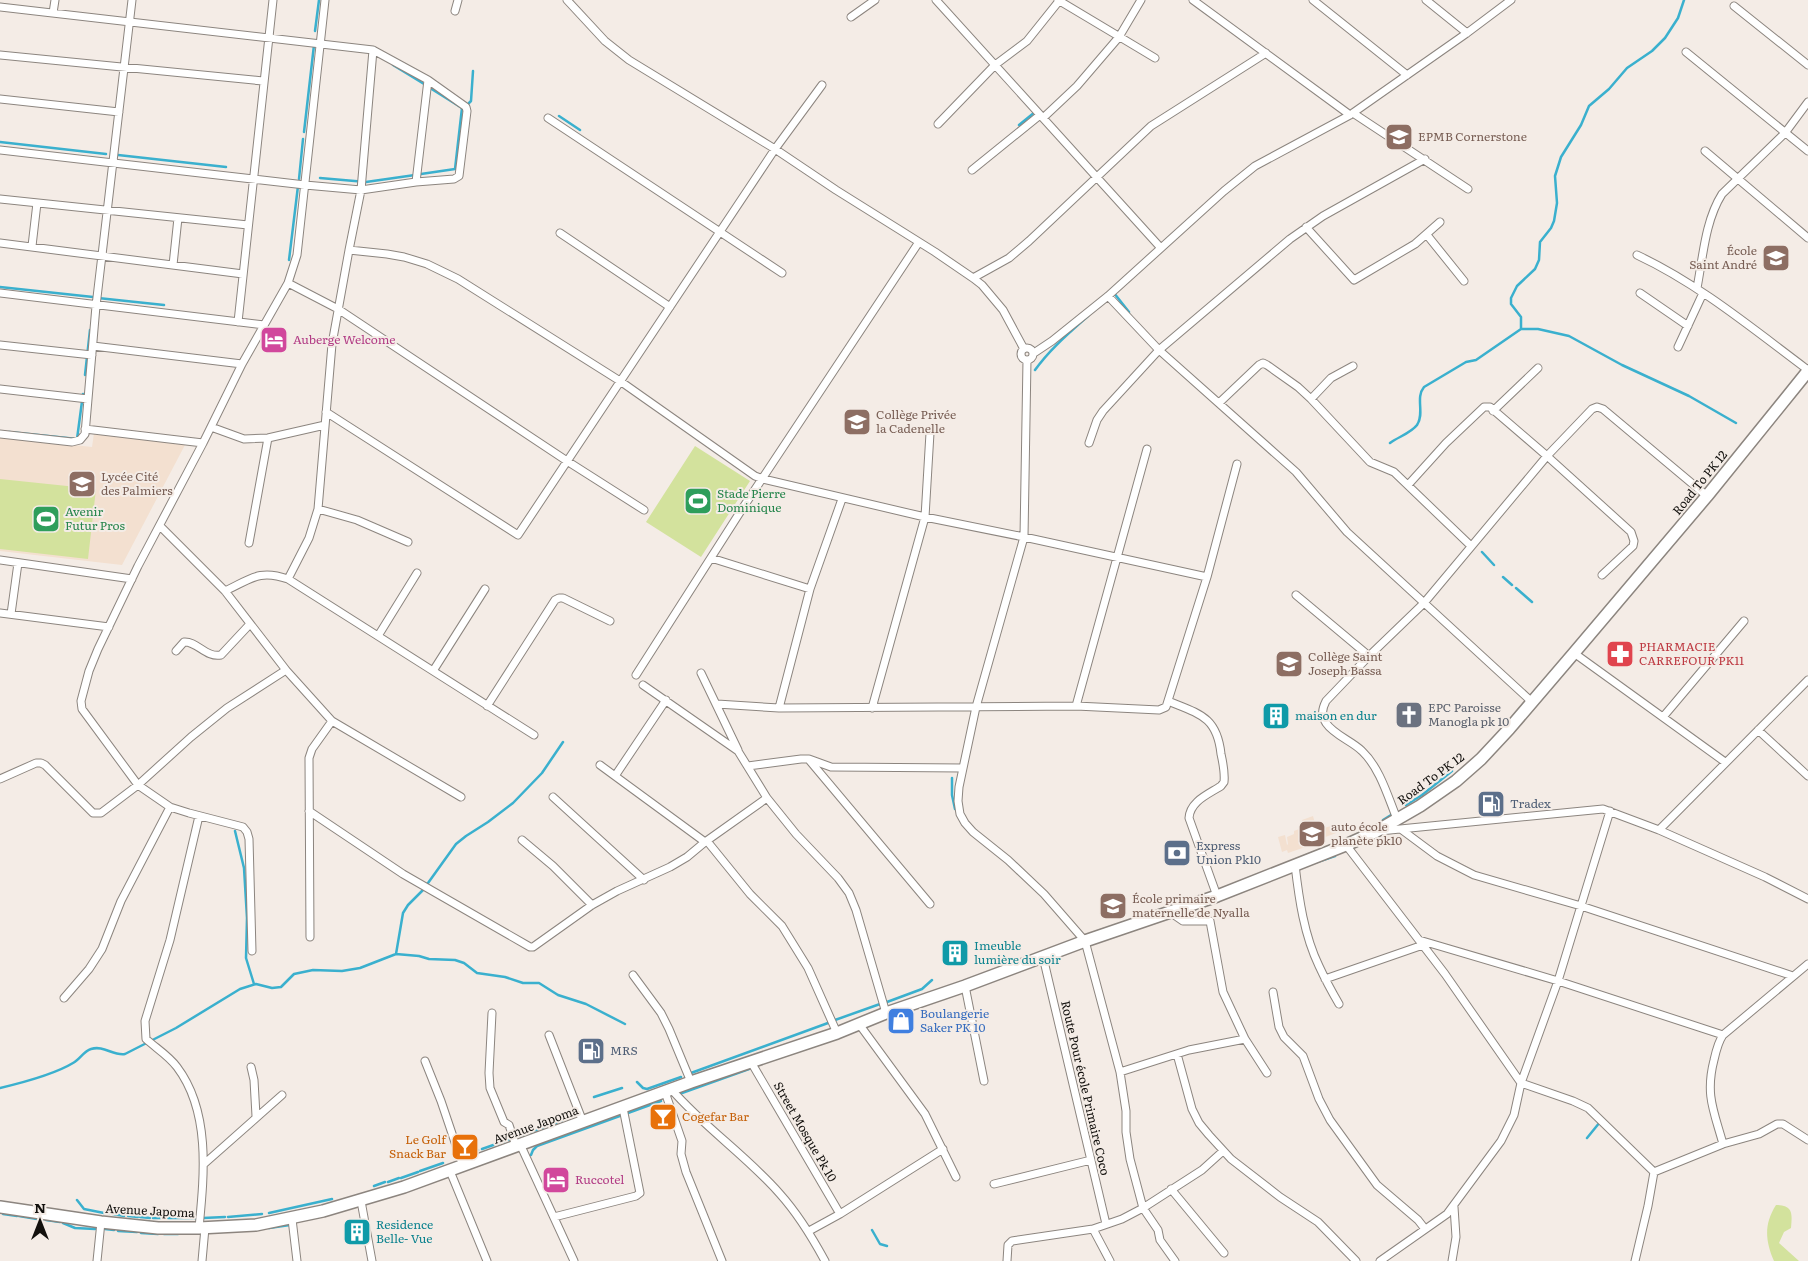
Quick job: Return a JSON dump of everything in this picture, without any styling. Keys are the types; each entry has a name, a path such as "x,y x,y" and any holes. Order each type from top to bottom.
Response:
{"main road":[{"name":"Road To PK 12","path":"1063,950 1084,941 1217,896 1375,832 1399,825 1469,770 1509,729 1707,496 1808,371"},
{"name":"Avenue Japoma","path":"0,1207 101,1222 158,1228 202,1228 256,1224 292,1218 361,1201 450,1171 691,1082 837,1033 886,1013 1063,950"}],"street":[{"path":"53,13 55,0"},
{"path":"0,434 76,442 83,438 96,306 132,0"},
{"path":"238,322 273,0"},
{"path":"252,951 249,839 247,832 237,824 199,816 170,806 138,785 81,706 89,671 132,579 203,444 242,364 288,283 297,255 325,0"},
{"path":"454,11 458,0"},
{"path":"567,0 605,41 630,60 775,148 836,190 973,278 982,285 1003,310 1024,349"},
{"path":"851,17 875,0"},
{"path":"936,0 1160,247"},
{"path":"938,124 995,65 1027,41 1058,0 1155,58"},
{"path":"972,170 1077,86 1119,37 1141,0"},
{"path":"1193,0 1352,114 1425,159 1468,189"},
{"path":"1313,0 1407,75"},
{"path":"1426,0 1468,33"},
{"path":"1027,360 1108,296 1160,247 1255,166 1352,114 1468,33 1511,0"},
{"path":"1734,6 1808,64"},
{"path":"0,7 373,50 428,80 464,104 467,111 457,178 361,190 112,164 0,150"},
{"path":"288,579 309,538 318,510 332,344 361,190 373,50"},
{"path":"1686,52 1808,151"},
{"path":"973,278 1009,258 1151,126 1266,53"},
{"path":"0,55 263,81"},
{"path":"416,182 428,80"},
{"path":"326,412 518,535 775,148 822,85"},
{"path":"0,99 119,112"},
{"path":"1678,347 1688,326 1700,290 1712,216 1716,203 1722,194 1786,133 1808,102"},
{"path":"548,118 782,273"},
{"path":"1705,151 1808,238"},
{"path":"1089,443 1097,420 1103,411 1159,350 1227,292 1306,227 1425,159"},
{"path":"0,199 248,225"},
{"path":"32,246 37,203"},
{"path":"173,265 178,218"},
{"path":"1306,227 1354,280 1415,244 1440,222"},
{"path":"560,233 670,307"},
{"path":"1427,235 1464,281"},
{"path":"636,675 919,242"},
{"path":"0,243 243,274"},
{"path":"349,250 404,257 441,270 620,381 755,476 925,517 1024,536 1207,577"},
{"path":"1637,255 1700,290 1808,371"},
{"path":"288,283 338,309 644,510"},
{"path":"0,293 264,326"},
{"path":"1640,293 1688,326"},
{"path":"1108,296 1159,350 1296,472 1346,532 1532,702"},
{"path":"0,345 92,355"},
{"path":"92,346 242,364"},
{"path":"1024,349 1030,348 1034,353"},
{"path":"1024,349 1021,355 1023,359 1027,360"},
{"path":"1027,360 1024,536 976,707 959,787 958,801 960,814 965,823 1044,894 1084,941 1120,1072 1126,1111 1126,1132 1130,1159 1143,1208 1158,1230 1160,1240 1174,1261"},
{"path":"1219,403 1263,363 1298,387 1370,462 1394,472 1471,546"},
{"path":"1311,399 1331,378 1353,366"},
{"path":"1493,411 1538,368"},
{"path":"0,389 88,399"},
{"path":"1408,485 1446,443 1484,407 1490,407 1547,456 1634,536 1633,546 1602,575"},
{"path":"1707,496 1603,409 1597,407 1592,409 1547,456 1424,603 1326,701 1322,710 1323,717 1327,725 1361,749 1369,758 1399,825 1437,856 1474,875 1581,906 1793,976"},
{"path":"211,428 244,439 268,438 325,425"},
{"path":"85,429 203,444"},
{"path":"872,708 925,517 930,433"},
{"path":"249,542 268,438"},
{"path":"1076,706 1146,449"},
{"path":"716,704 779,708 1076,706 1159,710 1166,707 1207,577 1237,464"},
{"path":"779,708 810,589 842,498"},
{"path":"318,510 357,520 408,542"},
{"path":"160,526 226,591 286,670 332,721 460,797"},
{"path":"711,558 810,589"},
{"path":"0,560 132,579"},
{"path":"12,614 18,563"},
{"path":"378,636 418,573"},
{"path":"226,591 264,574 274,574 288,579 534,735"},
{"path":"433,671 486,589"},
{"path":"1296,595 1369,656"},
{"path":"487,706 555,600 563,598 610,621"},
{"path":"0,613 109,627"},
{"path":"1663,718 1744,621"},
{"path":"176,651 184,642 190,642 216,656 221,655 250,624"},
{"path":"1574,654 1726,762"},
{"path":"0,779 36,763 41,763 93,812 101,813 138,785 190,737 227,708 286,670"},
{"path":"701,674 738,751 767,798 796,834 838,878 849,893 856,910 886,1013"},
{"path":"1658,830 1808,680"},
{"path":"644,684 738,751"},
{"path":"615,776 666,700"},
{"path":"1168,701 1205,718 1218,733 1224,782 1192,805 1189,811 1189,818 1217,896"},
{"path":"310,937 309,758 312,749 332,721"},
{"path":"1758,730 1808,776"},
{"path":"748,766 793,759 809,759 830,767 963,768"},
{"path":"809,759 930,904"},
{"path":"600,765 706,842 745,888 782,926 808,968 837,1033"},
{"path":"553,797 644,880"},
{"path":"309,811 403,874 527,946 533,947 592,905 687,857 767,798"},
{"path":"64,998 89,969 102,949 113,917 170,806"},
{"path":"1399,825 1596,808 1610,811 1658,830 1765,877 1808,899"},
{"path":"1380,1261 1447,1214 1454,1207 1508,1129 1514,1115 1521,1083 1558,981 1610,811"},
{"path":"199,816 170,940 145,1021 144,1032 146,1038 177,1066 194,1098 198,1111 204,1164 202,1261"},
{"path":"522,840 553,866 592,905"},
{"path":"1346,845 1421,942 1521,1083 1588,1108 1654,1172"},
{"path":"1295,865 1302,912 1313,950 1325,979 1339,1004"},
{"path":"1170,912 1183,921 1210,922 1223,992 1244,1039 1267,1073"},
{"path":"1325,979 1421,942 1558,981 1723,1034"},
{"name":"Route Pour école Primaire Coco","path":"1043,957 1106,1224"},
{"path":"1723,1144 1709,1090 1710,1073 1719,1041 1723,1034 1808,964"},
{"path":"633,975 661,1013 691,1082"},
{"path":"965,986 984,1081"},
{"path":"1273,992 1279,1027 1284,1037 1303,1056 1319,1099 1330,1120 1385,1194 1418,1220 1426,1229"},
{"path":"492,1013 490,1088 504,1122 509,1125 574,1261"},
{"path":"859,1024 925,1114 956,1177"},
{"path":"549,1035 583,1122"},
{"path":"1120,1072 1177,1054 1244,1039"},
{"path":"1177,1054 1192,1109 1199,1122 1223,1151 1230,1159 1318,1222 1356,1261"},
{"path":"425,1060 463,1166"},
{"name":"Street Mosque Pk 10","path":"751,1062 840,1214"},
{"path":"251,1067 254,1080 256,1116"},
{"path":"669,1091 781,1194 809,1231 825,1261"},
{"path":"669,1091 682,1141 681,1154 686,1172 722,1261"},
{"path":"204,1164 282,1095"},
{"path":"554,1217 636,1196 640,1193 623,1108"},
{"path":"1654,1172 1723,1144 1759,1134 1780,1123 1808,1140"},
{"path":"809,1231 840,1214 943,1149"},
{"path":"1007,1261 1008,1245 1012,1241 1093,1229 1122,1219 1143,1208 1202,1170 1223,1151"},
{"path":"994,1184 1091,1160"},
{"path":"450,1171 487,1261"},
{"path":"1635,1261 1654,1172"},
{"path":"1171,1189 1224,1253"},
{"path":"361,1201 372,1261"},
{"path":"1452,1261 1456,1237 1454,1207"},
{"path":"292,1218 297,1261"},
{"path":"98,1261 101,1222"},
{"path":"1093,1229 1110,1261"}],"shaded area":[{"name":"Lycée Cité des Palmiers","path":"94,433 186,443 122,565 0,551 0,437 92,447"},
{"name":"auto école planète pk10","path":"1313,816 1317,830 1331,826 1332,829 1335,829 1336,833 1320,839 1320,842 1288,853 1287,850 1282,852 1278,837 1285,835 1287,845 1287,837 1294,834 1294,831 1304,827 1302,820"}],"green space":[{"name":"Stade Pierre Dominique","path":"695,446 750,481 701,557 646,522"},
{"name":"Avenir Futur Pros","path":"0,479 96,489 88,559 0,549"},
{"path":"1776,1205 1782,1205 1791,1212 1791,1228 1784,1232 1779,1243 1799,1261 1774,1261 1767,1232 1769,1219"}],"waterway":[{"path":"315,31 319,0"},
{"path":"1521,329 1521,317 1511,304 1511,298 1517,286 1535,269 1539,260 1540,242 1554,221 1557,203 1555,176 1561,157 1581,125 1589,106 1609,89 1627,68 1652,51 1665,38 1678,18 1684,0"},
{"path":"304,132 314,45"},
{"path":"393,65 424,84"},
{"path":"469,103 471,101 473,71"},
{"path":"421,174 455,169 462,108 430,88"},
{"path":"1019,125 1035,112"},
{"path":"559,116 580,130"},
{"path":"299,179 303,139"},
{"path":"0,142 106,154"},
{"path":"118,155 226,167"},
{"path":"320,178 366,182 415,175"},
{"path":"289,260 298,186"},
{"path":"0,287 93,297"},
{"path":"1114,293 1129,312"},
{"path":"98,298 164,305"},
{"path":"1035,370 1053,348 1088,316"},
{"path":"1390,443 1417,425 1420,416 1420,396 1424,387 1466,362 1476,360 1521,329 1538,329 1569,336 1622,365 1689,396 1736,423"},
{"path":"85,375 90,330"},
{"path":"9,432 77,439 83,394"},
{"path":"1482,552 1494,565"},
{"path":"1503,577 1512,585"},
{"path":"1516,588 1532,602"},
{"path":"396,954 403,913 423,890 456,844 513,803 542,773 563,742"},
{"path":"1406,805 1452,771"},
{"path":"952,778 952,795 955,809"},
{"path":"1383,820 1391,815"},
{"path":"235,831 244,868 247,918 246,958 254,984"},
{"path":"1317,862 1335,856"},
{"path":"0,1088 57,1071 73,1063 91,1049 100,1048 116,1054 125,1054 176,1028 240,989 256,984 272,988 281,987 294,974 313,970 342,971 360,968 396,954 429,959 455,960 464,963 477,973 505,977 523,983 539,983 558,995 586,1004 625,1024"},
{"path":"887,1002 922,989 932,980"},
{"path":"835,1020 880,1004"},
{"path":"691,1073 828,1023"},
{"path":"682,1093 749,1069"},
{"path":"637,1082 647,1089 681,1077"},
{"path":"594,1097 622,1088"},
{"path":"531,1155 537,1146 661,1101"},
{"path":"516,1137 566,1119 577,1113"},
{"path":"1587,1138 1600,1122"},
{"path":"503,1142 512,1138"},
{"path":"482,1149 499,1143"},
{"path":"465,1155 478,1150"},
{"path":"420,1171 443,1163"},
{"path":"401,1178 418,1172"},
{"path":"388,1182 399,1178"},
{"path":"374,1186 385,1182"},
{"path":"269,1213 332,1199"},
{"path":"77,1200 84,1209 104,1213"},
{"path":"108,1213 124,1216"},
{"path":"3,1214 17,1216"},
{"path":"228,1217 262,1214"},
{"path":"19,1216 43,1220"},
{"path":"128,1216 138,1217"},
{"path":"140,1217 150,1218"},
{"path":"203,1218 225,1217"},
{"path":"153,1218 164,1218"},
{"path":"168,1218 196,1218"},
{"path":"46,1220 60,1222"},
{"path":"63,1223 75,1228 95,1229"},
{"path":"269,1228 290,1225"},
{"path":"105,1229 114,1230"},
{"path":"872,1230 880,1244 887,1246"},
{"path":"118,1231 137,1232"},
{"path":"141,1233 158,1234"},
{"path":"164,1234 178,1234"}],"place":[{"name":"EPMB Cornerstone","path":"1399,137"},
{"name":"École Saint André","path":"1776,258"},
{"name":"Auberge Welcome","path":"274,340"},
{"name":"Collège Privée la Cadenelle","path":"857,422"},
{"name":"Lycée Cité des Palmiers","path":"82,484"},
{"name":"Stade Pierre Dominique","path":"698,501"},
{"name":"Avenir Futur Pros","path":"46,519"},
{"name":"PHARMACIE CARREFOUR PK11","path":"1620,654"},
{"name":"Collège Saint Joseph Bassa","path":"1289,664"},
{"name":"EPC Paroisse Manogla pk 10","path":"1409,715"},
{"name":"maison en dur","path":"1276,716"},
{"name":"Tradex","path":"1491,804"},
{"name":"auto école planète pk10","path":"1312,834"},
{"name":"Express Union Pk10","path":"1177,853"},
{"name":"École primaire maternelle de Nyalla","path":"1113,906"},
{"name":"Imeuble lumière du soir","path":"955,953"},
{"name":"Boulangerie Saker PK 10","path":"901,1021"},
{"name":"MRS","path":"591,1051"},
{"name":"Cogefar Bar","path":"663,1117"},
{"name":"Le Golf Snack Bar","path":"465,1147"},
{"name":"Ruccotel","path":"556,1180"},
{"name":"Residence Belle- Vue","path":"357,1232"}]}
